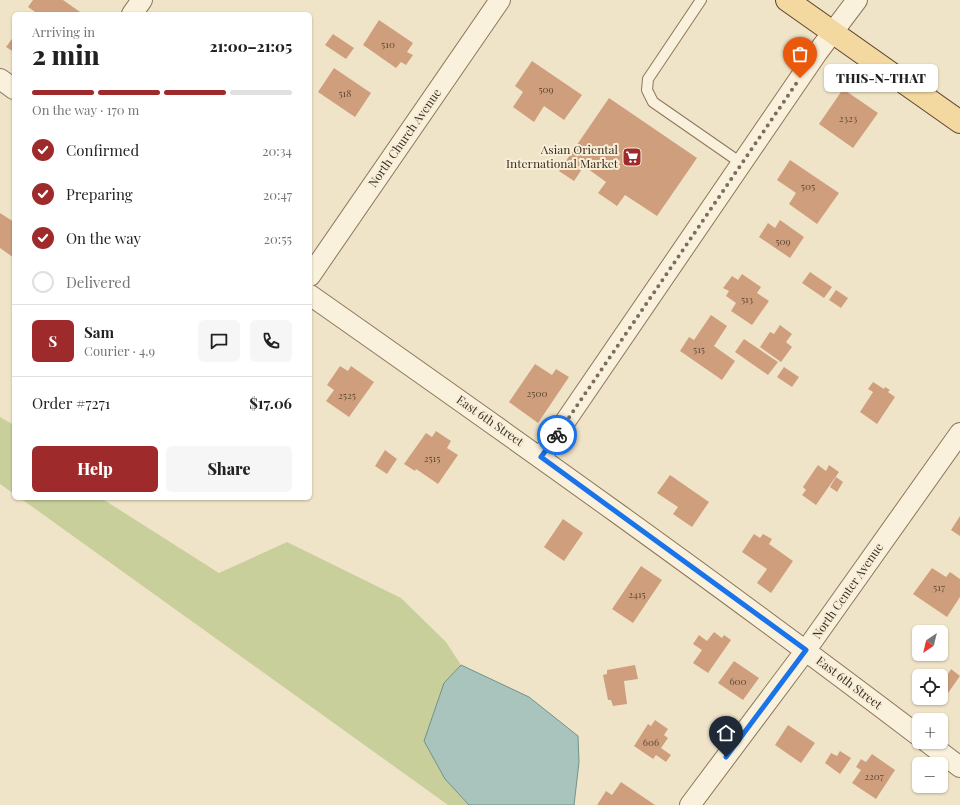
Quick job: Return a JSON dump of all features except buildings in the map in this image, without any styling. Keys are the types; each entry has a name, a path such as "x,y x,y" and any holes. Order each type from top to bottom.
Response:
{"main road":[{"path":"788,0 960,122"}],"street":[{"path":"133,12 142,0"},
{"name":"North Church Avenue","path":"312,273 500,0"},
{"path":"541,457 817,53 857,0"},
{"path":"0,79 12,88"},
{"name":"East 6th Street","path":"312,296 541,457 806,650 912,731"},
{"name":"North Center Avenue","path":"690,805 806,650 960,433"},
{"path":"936,749 960,767"}],"lane":[{"path":"702,0 648,79 647,90 653,102 742,164"}],"green space":[{"path":"0,417 12,424 12,493 0,484"},
{"path":"23,500 104,500 219,573 287,542 401,598 446,642 461,665 444,683 445,779 469,805 448,805"}],"water":[{"path":"461,665 529,697 578,736 579,762 574,805 469,805 445,779 424,741 444,683"}],"way so far":[{"path":"557,435 800,78"}],"place":[{"name":"THIS-N-THAT","path":"800,78"},
{"name":"Asian Oriental International Market","path":"632,157"}],"route":[{"path":"557,435 541,457 806,650 726,757"}]}
